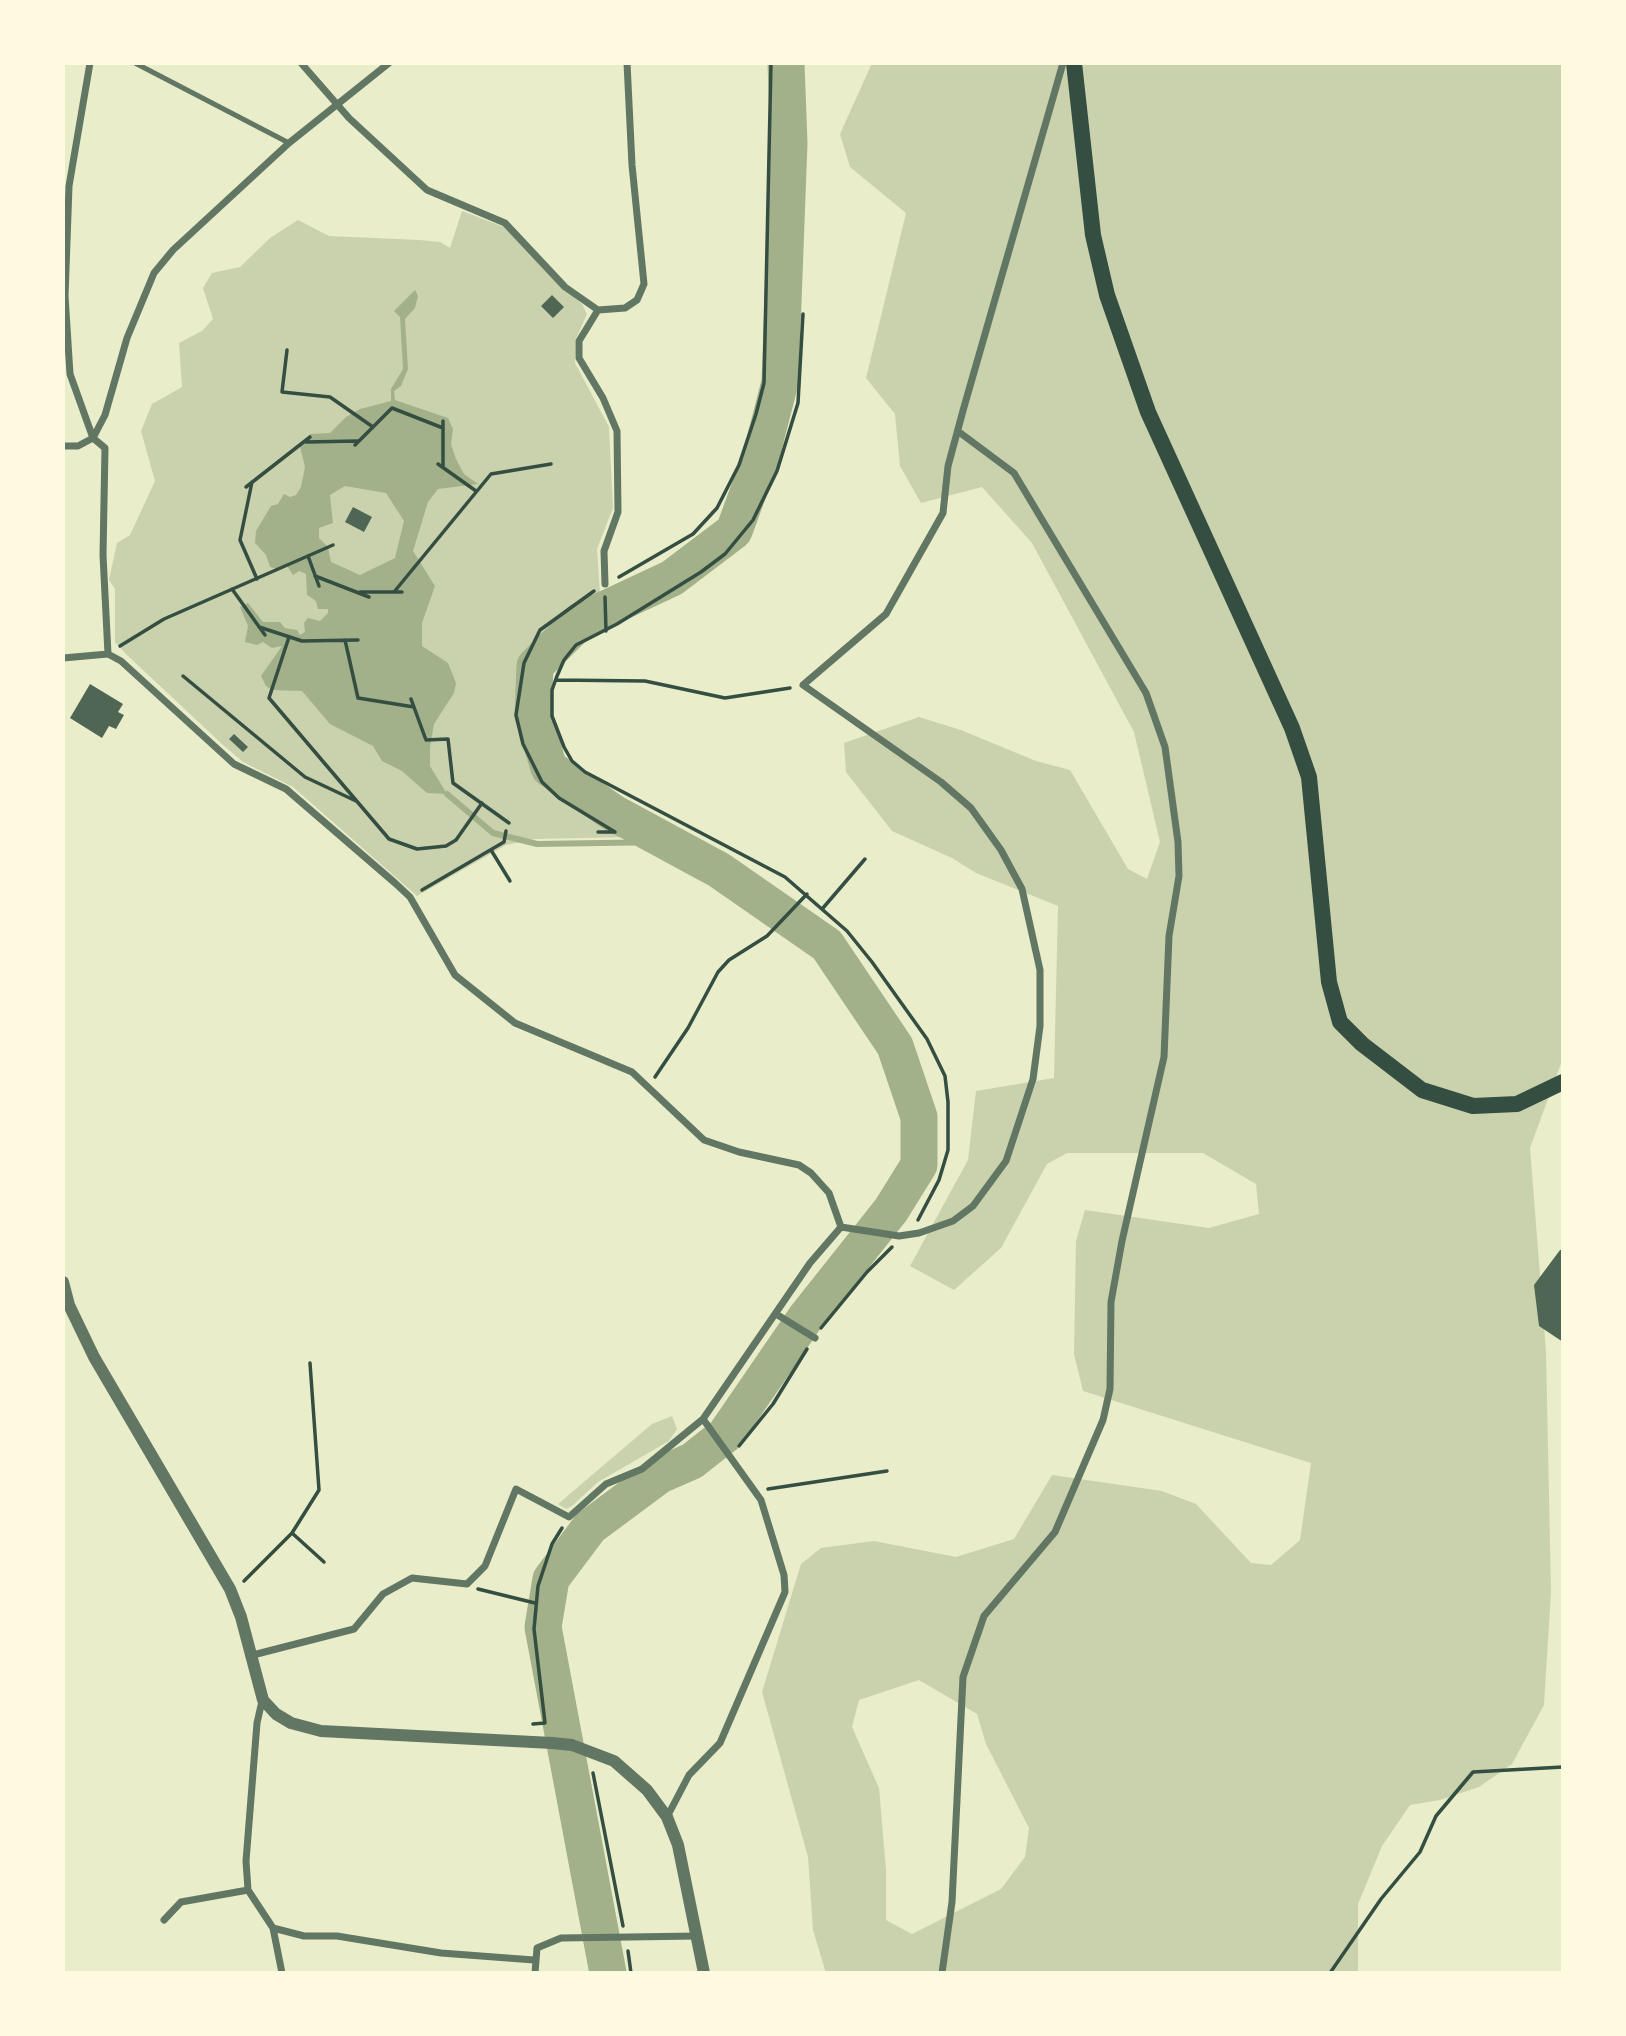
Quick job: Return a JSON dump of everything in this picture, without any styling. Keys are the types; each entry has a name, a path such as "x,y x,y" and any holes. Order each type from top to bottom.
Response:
{"main road":[{"path":"1074,63 1093,234 1107,295 1148,412 1292,728 1309,776 1329,982 1340,1022 1362,1044 1422,1090 1472,1106 1517,1104 1563,1082"}],"street":[{"path":"90,63 69,186 65,296 70,374 93,438 105,448 103,555 108,654"},
{"path":"301,63 349,118 427,190 505,223 522,238 565,287 598,310 625,308 637,300 644,284 632,165 626,63"},
{"path":"63,446 78,446 93,438 105,415 127,338 154,273 173,250 289,143 390,63"},
{"path":"841,1227 911,1234 953,1221 973,1206 1006,1161 1033,1079 1040,1026 1040,970 1022,889 1001,850 971,808 903,754 803,685 886,614 943,513 948,466 960,432 972,376 1063,63"},
{"path":"598,310 579,341 579,358 603,398 617,431 618,512 604,551 605,584"},
{"path":"942,1973 952,1902 963,1677 984,1616 1055,1532 1102,1420 1110,1389 1111,1301 1164,1058 1169,936 1179,876 1178,842 1165,747 1146,693 1129,669 1014,473 960,432"},
{"path":"63,658 108,654 143,680 234,764 286,789 304,803 410,897 455,975 514,1023 614,1062 632,1072 704,1140 739,1152 799,1165 811,1173 829,1194 841,1227"},
{"path":"249,1656 354,1629 383,1594 412,1578 467,1584 485,1566 516,1489 569,1517 606,1484 642,1469 705,1422 810,1263 841,1227"},
{"path":"63,1282 69,1305 94,1357 230,1589 241,1617 262,1700 276,1714 291,1723 321,1731 552,1743 590,1751 614,1761 647,1790 667,1817 678,1845 704,1973"},
{"path":"776,1314 815,1337"},
{"path":"667,1817 689,1775 720,1743 785,1592 784,1576 761,1500 705,1422"},
{"path":"262,1700 257,1723 246,1861 248,1890 274,1928 282,1973"},
{"path":"164,1920 181,1902 248,1890"},
{"path":"274,1928 304,1936 337,1936 441,1952 534,1960"},
{"path":"535,1973 537,1948 561,1938 697,1936"}],"lane":[{"path":"135,63 289,143"}],"path":[{"path":"598,832 615,832 559,798 542,782 523,744 516,715 524,663 540,629 605,584 683,541 717,508 739,465 764,383 771,63"},
{"path":"728,1457 760,1422 815,1337 867,1272 896,1242 911,1234 939,1180 947,1150 948,1102 944,1076 927,1039 899,1000 847,932 822,908 785,877 585,772 572,761 552,716 552,690 564,660 576,645 606,631 725,554 753,520 777,471 799,404 803,314"},
{"path":"287,350 282,393 330,397 373,427"},
{"path":"304,442 357,443 392,408 443,428"},
{"path":"443,421 443,467"},
{"path":"246,486 310,437"},
{"path":"438,464 476,491"},
{"path":"394,592 491,474 551,464"},
{"path":"252,482 240,540 257,579"},
{"path":"124,644 164,619 333,545"},
{"path":"308,556 319,586"},
{"path":"315,576 369,597"},
{"path":"605,584 606,631"},
{"path":"232,589 265,635"},
{"path":"358,592 402,592"},
{"path":"259,626 302,641 358,639"},
{"path":"289,637 269,698 323,765 360,803 389,839 401,846 417,849 446,846 466,826 482,803"},
{"path":"345,640 358,698 414,707"},
{"path":"183,676 305,777 360,803"},
{"path":"556,680 645,681 725,698 752,696 803,685"},
{"path":"411,699 426,740 448,739 453,783 509,823"},
{"path":"410,897 504,842 506,831"},
{"path":"491,850 510,881"},
{"path":"822,908 865,859"},
{"path":"648,1087 688,1028 718,972 729,960 784,922 806,895"},
{"path":"230,1589 250,1577 292,1533 319,1490 310,1363"},
{"path":"755,1494 776,1486 887,1471"},
{"path":"545,1723 534,1629 536,1603 538,1586 552,1544 569,1517"},
{"path":"292,1533 324,1562"},
{"path":"467,1584 536,1603"},
{"path":"1330,1973 1381,1899 1420,1852 1436,1816 1473,1772 1563,1767"},
{"path":"593,1773 631,1973"}],"shaded area":[{"path":"872,63 1563,63 1563,1058 1530,1148 1546,1351 1551,1592 1544,1705 1512,1764 1479,1787 1440,1800 1410,1805 1382,1846 1358,1904 1358,1973 826,1973 813,1930 808,1857 762,1692 801,1564 821,1548 874,1541 956,1557 1014,1539 1052,1475 1162,1491 1196,1504 1251,1563 1271,1565 1300,1540 1311,1463 1083,1391 1074,1354 1076,1241 1085,1210 1209,1228 1259,1214 1256,1184 1203,1153 1067,1153 1047,1164 1001,1248 954,1290 910,1266 968,1160 976,1091 1054,1078 1058,906 976,873 952,858 892,831 846,772 844,743 919,717 961,730 1036,761 1070,770 1128,869 1147,879 1160,842 1134,732 1032,543 982,487 921,503 900,466 895,414 866,378 906,213 850,167 840,134","holes":["919,1680 977,1714 986,1744 1029,1828 1025,1857 1001,1889 912,1934 886,1920 886,1870 879,1788 852,1727 859,1700"]},
{"path":"462,211 504,227 552,278 582,304 587,314 575,341 575,363 609,427 613,508 597,549 600,593 558,622 542,642 527,673 522,700 523,729 534,760 545,780 562,797 632,837 535,839 506,845 417,896 293,787 243,762 127,655 115,642 115,589 109,580 117,543 130,535 155,481 141,431 152,404 182,387 179,343 202,331 213,319 203,288 212,273 240,267 270,238 298,220 329,236 420,240 440,242 450,248"},
{"path":"415,290 418,296 415,308 405,319 408,369 401,386 394,391 395,400 448,418 453,429 451,444 456,459 464,474 478,484 438,489 428,502 413,551 435,586 422,623 422,646 448,663 456,683 454,693 434,724 430,747 430,766 447,794 427,793 402,771 382,761 373,746 330,724 302,691 272,690 266,686 261,676 282,646 272,648 263,642 257,645 245,642 248,626 240,607 248,603 263,622 280,622 285,628 297,630 300,635 305,632 304,623 308,618 320,621 328,613 328,609 318,609 316,601 307,595 306,574 299,571 293,575 287,566 277,569 270,567 266,555 255,543 256,531 271,506 278,504 284,494 290,497 296,495 301,487 305,467 300,447 310,434 330,433 346,417 360,409 391,401 391,389 403,369 400,317 394,311","holes":["345,486 386,493 404,521 395,558 360,575 331,562 328,547 319,538 319,528 333,523 330,495"]},
{"path":"672,1416 677,1429 669,1441 598,1482 572,1506 566,1509 558,1504 652,1424"}],"building":[{"path":"552,295 564,307 553,318 541,306"},
{"path":"353,507 372,517 364,532 345,522"},
{"path":"90,684 123,704 118,712 124,715 116,729 109,726 102,738 70,718"},
{"path":"234,734 248,747 243,752 229,739"},
{"path":"1560,1250 1563,1250 1563,1342 1539,1326 1534,1285"}],"waterway":[{"path":"608,1973 543,1627 551,1579 590,1527 660,1475 692,1461 725,1435 806,1317 891,1210 919,1165 919,1117 895,1046 827,945 719,870 612,812 549,768 533,715 535,666 580,621 672,578 734,531 760,460 780,382 789,143 786,63"},
{"path":"447,794 493,833 537,844 666,842"}]}
